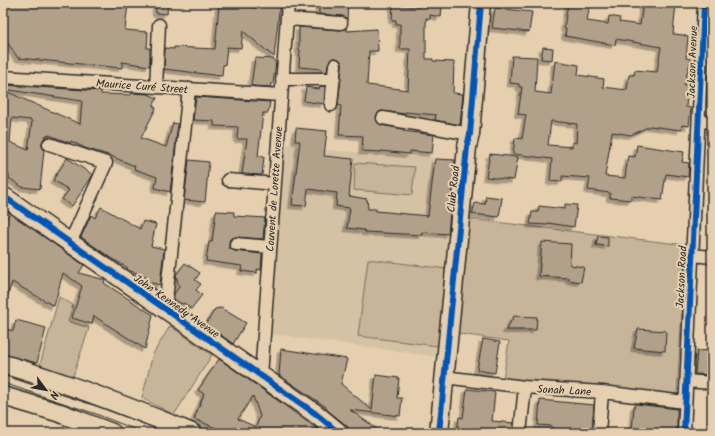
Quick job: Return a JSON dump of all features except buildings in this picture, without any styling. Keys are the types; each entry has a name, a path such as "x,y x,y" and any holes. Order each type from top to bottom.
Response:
{"street":[{"name":"Couvent de Lorette Avenue","path":"261,376 288,3"},
{"name":"Club Road","path":"439,433 467,147 470,134 481,3"},
{"name":"Jackson Avenue","path":"699,121 704,3"},
{"path":"287,19 341,22"},
{"path":"156,87 159,25"},
{"path":"331,105 334,65"},
{"name":"Maurice Curé Street","path":"3,77 281,95"},
{"path":"282,79 334,79"},
{"path":"165,309 189,89"},
{"path":"383,118 470,134"},
{"path":"699,121 712,122"},
{"name":"Jackson Road","path":"684,433 699,121"},
{"path":"49,144 106,163 70,243"},
{"path":"228,180 274,184"},
{"name":"John Kennedy Avenue","path":"3,196 316,414 339,433"},
{"path":"236,244 270,247"},
{"path":"692,255 712,258"},
{"path":"3,364 38,374 120,403 192,433"},
{"name":"Sonah Lane","path":"444,377 524,387 602,392 685,402"},
{"path":"686,381 712,383"},
{"path":"520,433 524,387"},
{"path":"599,433 602,392"},
{"path":"3,396 60,413 112,433"}],"shaded area":[{"path":"711,19 712,116 708,116"},
{"path":"282,144 325,150 460,160 440,357 271,334"},
{"path":"355,163 415,167 412,195 354,190"},
{"path":"470,219 686,245 677,394 503,379 509,341 453,333"},
{"path":"368,259 447,269 438,346 358,336"},
{"path":"59,297 73,305 68,321 89,328 73,376 40,365"},
{"path":"170,326 212,355 174,415 142,398 153,354"}],"tram line":[{"path":"3,375 99,407 168,433"},
{"path":"3,383 96,414 144,433"}],"cycle path":[{"path":"439,433 467,147 470,134 481,3"},
{"path":"684,433 704,3"},
{"path":"3,196 316,414 339,433"}]}
